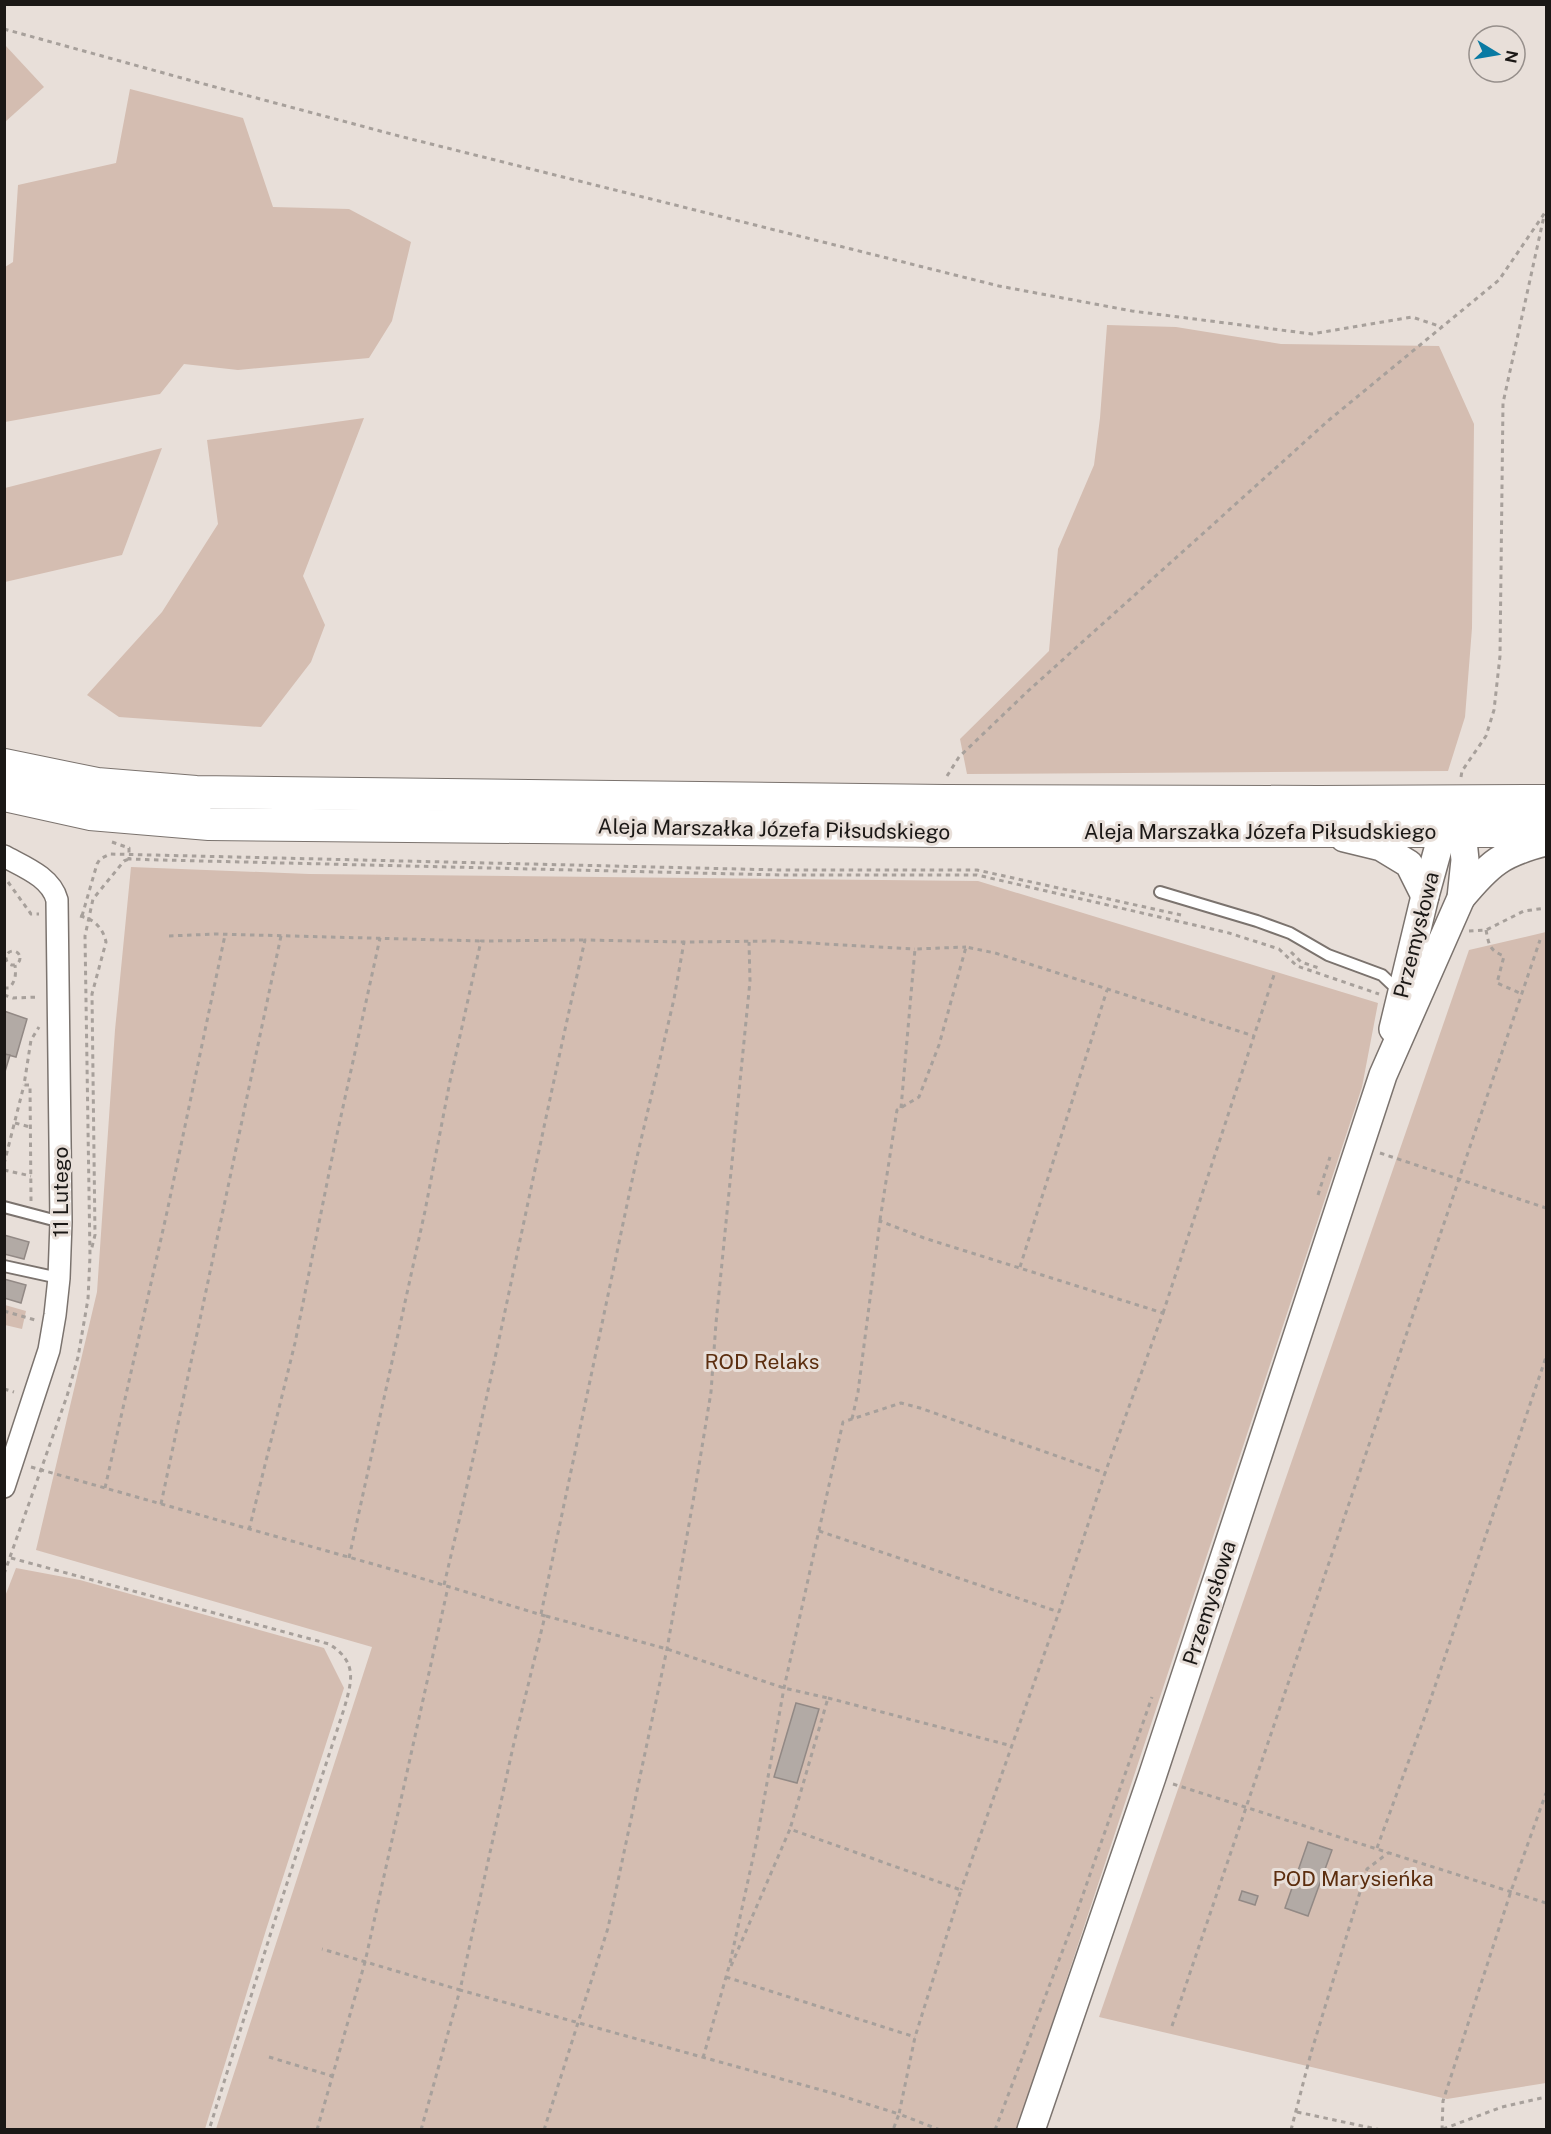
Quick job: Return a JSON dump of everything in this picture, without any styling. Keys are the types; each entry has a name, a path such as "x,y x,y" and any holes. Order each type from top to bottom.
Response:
{"main road":[{"name":"Aleja Marszałka Józefa Piłsudskiego","path":"4,765 97,784 196,792 945,801 1318,802 1546,831"},
{"name":"Aleja Marszałka Józefa Piłsudskiego","path":"4,795 90,814 209,824 942,831 1317,831 1455,821 1546,801"}],"street":[{"name":"Przemysłowa","path":"1031,2130 1152,1777 1360,1147 1383,1075 1399,996 1425,896 1455,821"},
{"name":"Przemysłowa","path":"1399,996 1461,898 1465,860 1455,821"},
{"path":"1317,831 1381,848 1398,856 1409,864 1425,896"},
{"path":"1461,898 1483,872 1504,855 1546,842"},
{"name":"11 Lutego","path":"4,856 44,879 54,890 57,900 50,915 52,1220 59,1278 49,1350 4,1487"}],"lane":[{"path":"1160,892 1290,933 1328,955 1382,975 1399,996"},
{"path":"4,1208 52,1220"},
{"path":"4,1266 59,1278"}],"path":[{"path":"4,29 189,81 388,133 999,286 1132,310 1312,334 1412,317 1442,327"},
{"path":"945,801 944,779 967,749 1028,691 1329,420 1499,280 1545,213"},
{"path":"1455,821 1462,771 1486,736 1494,711 1500,656 1503,403 1545,213"},
{"path":"105,839 129,848 129,859"},
{"path":"82,916 100,859 110,854 768,869 977,870 1188,916"},
{"path":"4,1574 67,1396 78,1357 88,1299 90,1256 85,936 93,899 124,861 129,859 780,875 977,875 1229,933 1279,949 1297,966 1399,996"},
{"path":"4,878 31,914 88,918 100,928 106,942 92,994 95,1235 90,1256"},
{"path":"1522,994 1497,983 1504,956 1495,952 1489,945 1486,930 1524,912 1546,908"},
{"path":"105,1488 167,1212 225,934"},
{"path":"168,936 225,934 481,940 774,941 915,950 966,947 995,953 1254,1036"},
{"path":"161,1504 281,936"},
{"path":"249,1530 295,1343 333,1148 380,938"},
{"path":"349,1558 425,1211 450,1081 481,940"},
{"path":"317,2130 365,1962 585,940"},
{"path":"1172,2026 1540,940"},
{"path":"421,2130 460,1989 543,1615 638,1157 674,999 684,942"},
{"path":"544,2130 608,1928 667,1649 711,1392 750,981 749,942"},
{"path":"852,1419 858,1392 897,1110 919,1097 939,1045 966,947"},
{"path":"1288,949 1301,962 1324,969"},
{"path":"901,1108 915,950"},
{"path":"14,951 20,955 19,962 15,965 6,962 6,953 14,951"},
{"path":"4,987 9,988 13,984 16,975 15,965"},
{"path":"893,2130 915,2037 961,1890 1059,1612 1105,1473 1163,1313 1275,972"},
{"path":"1020,1267 1107,990"},
{"path":"4,995 13,998 44,997"},
{"path":"4,1164 24,1085 32,1040 40,1025"},
{"path":"24,1085 30,1085 30,1201 52,1220"},
{"path":"15,1123 30,1127"},
{"path":"1360,1147 1546,1208"},
{"path":"1315,1202 1330,1157"},
{"path":"4,1170 31,1176"},
{"path":"880,1221 924,1238 1163,1313"},
{"path":"4,1311 40,1322"},
{"path":"1377,1848 1425,1716 1546,1357"},
{"path":"4,1389 21,1393"},
{"path":"703,2058 726,1977 756,1845 784,1688 843,1422 901,1403 1105,1473"},
{"path":"13,1462 667,1649 784,1688 1012,1746"},
{"path":"819,1531 1059,1612"},
{"path":"11,1558 329,1644 347,1660 351,1675 344,1710 209,2130"},
{"path":"995,2130 1073,1923 1156,1687"},
{"path":"726,1977 790,1829 828,1698"},
{"path":"1152,1777 1546,1903"},
{"path":"1546,1793 1511,1891 1443,2101 1442,2130 1502,2108 1546,2097"},
{"path":"790,1829 961,1890"},
{"path":"1291,2130 1311,2053 1367,1869 1389,1852"},
{"path":"322,1949 578,2024 832,2093 940,2130"},
{"path":"726,1977 915,2037"},
{"path":"269,2057 332,2076"},
{"path":"1297,2112 1381,2130"}],"green space":[{"path":"5,45 44,87 5,122"},
{"path":"130,89 243,118 273,207 349,209 411,242 392,321 369,358 238,370 184,364 160,394 5,422 5,267 13,262 18,185 116,163"},
{"path":"1107,325 1176,327 1281,344 1439,346 1474,424 1472,628 1465,717 1448,771 967,774 960,739 1049,651 1058,549 1094,465"},
{"path":"364,418 303,576 325,625 311,662 261,727 119,717 87,695 162,612 218,524 207,440"},
{"path":"162,448 122,555 5,582 5,488"},
{"name":"ROD Relaks","path":"131,867 309,874 978,881 1378,1003 1362,1087 1017,2129 216,2129 372,1647 36,1550 97,1292 115,1030"},
{"name":"POD Marysieńka","path":"1546,932 1546,2083 1447,2099 1099,2017 1469,950"},
{"path":"5,1305 26,1311 22,1329 5,1325"},
{"path":"16,1568 80,1580 324,1648 344,1688 205,2129 5,2129 4,1599"}],"building":[{"path":"4,1011 27,1019 16,1057 4,1054"},
{"path":"4,1054 10,1055 4,1075"},
{"path":"4,1235 29,1242 24,1259 4,1254"},
{"path":"4,1279 26,1285 21,1303 4,1298"},
{"path":"796,1703 819,1709 797,1783 774,1777"},
{"path":"1308,1842 1332,1850 1308,1916 1285,1908"},
{"path":"1242,1891 1258,1896 1255,1905 1239,1900"}]}
